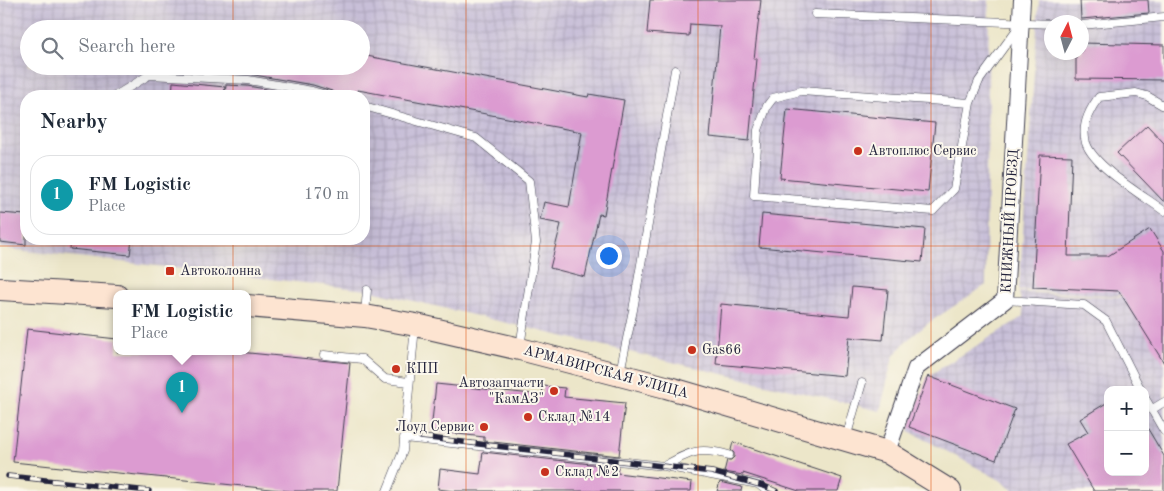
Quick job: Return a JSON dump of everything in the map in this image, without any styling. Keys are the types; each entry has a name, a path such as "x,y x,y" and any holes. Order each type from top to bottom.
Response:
{"main road":[{"path":"0,289 113,296"},
{"name":"АРМАВИРСКАЯ УЛИЦА","path":"251,306 365,316 416,325 520,349 666,387 887,452 950,491"}],"street":[{"name":"КНИЖНЫЙ ПРОЕЗД","path":"887,452 916,368 1005,300 1022,0"}],"lane":[{"path":"816,14 1044,24"},
{"path":"1089,24 1164,18"},
{"path":"970,103 801,91 772,98 758,130 754,196 932,211 954,189 970,103 979,81 1021,23"},
{"path":"619,376 633,310 675,70"},
{"path":"125,90 149,75 248,80 306,90"},
{"path":"1164,106 1147,96 1136,93 1099,97 1090,109 1084,126 1086,144 1104,168 1164,211"},
{"path":"370,108 476,138 529,181 536,242 520,349"},
{"path":"365,316 367,290"},
{"path":"1005,300 1084,306 1106,321 1139,386"},
{"path":"387,491 403,451 416,325"},
{"path":"324,355 362,359 385,379 409,382"},
{"path":"845,440 862,382"},
{"path":"1151,410 1164,402"},
{"path":"1149,406 1164,431"},
{"path":"404,438 664,466 758,484 767,491"},
{"path":"664,466 688,453 708,450 729,454"}],"shaded area":[{"path":"0,0 989,0 986,285 930,322 906,341 893,357 880,411 367,290 0,248"},
{"path":"1039,0 1164,0 1164,268 1119,296 1019,290"},
{"path":"1164,269 1164,491 1014,491 1000,480 909,431 928,376 1024,316 1019,292 1120,297"}],"building":[{"path":"650,0 761,0 754,59 757,59 749,141 710,137 720,26 690,24 689,36 647,33"},
{"path":"1080,0 1148,0 1149,13 1089,18 1089,15 1081,15"},
{"path":"1089,43 1164,45 1164,80 1076,79 1076,60 1089,60"},
{"path":"370,57 588,97 589,94 624,100 604,215 599,214 585,277 550,268 561,224 540,220 544,202 569,207 582,132 370,92 370,90 329,90 313,85 255,75 370,75"},
{"path":"173,82 225,87 225,90 172,90"},
{"path":"226,85 272,90 226,90"},
{"name":"Автоплюс Сервис","path":"787,109 935,123 928,192 780,178"},
{"path":"1147,125 1164,143 1164,202 1117,153"},
{"path":"1040,155 1072,156 1068,256 1108,256 1150,229 1164,251 1164,363 1119,291 1033,287"},
{"path":"0,213 20,215 20,244 0,242"},
{"path":"762,214 925,229 922,262 759,247"},
{"path":"70,245 131,245 130,255 70,249"},
{"path":"852,287 888,290 883,340 849,337 845,376 716,364 721,304 849,316"},
{"path":"27,329 113,339 113,355 251,355 251,353 350,363 337,491 290,491 13,462"},
{"path":"928,376 1015,409 996,460 909,427"},
{"name":"Склад №14","path":"436,384 542,395 543,386 565,388 564,397 625,403 619,456 484,441 484,437 431,431"},
{"path":"1104,404 1104,476 1149,476 1149,431 1164,456 1164,491 1094,491 1066,444 1088,432 1080,419"},
{"path":"733,442 842,478 838,491 799,491 743,473 743,475 724,472 727,460 731,460 734,457 734,453 731,450"},
{"name":"Склад №2","path":"483,452 618,467 617,473 692,482 691,491 453,491 438,489 440,469 480,474"},
{"path":"720,482 742,487 741,491 717,491"}],"railway":[{"path":"421,437 712,472 776,491"},
{"path":"8,476 149,491"}],"place":[{"name":"Автоплюс Сервис","path":"858,151"},
{"name":"Автоколонна","path":"170,271"},
{"name":"Gas66","path":"692,350"},
{"name":"КПП","path":"396,369"},
{"name":"Автозапчасти \"КамАЗ\"","path":"554,391"},
{"name":"FM Logistic","path":"182,413"},
{"name":"Склад №14","path":"528,417"},
{"name":"Лоуд Сервис","path":"484,427"},
{"name":"Склад №2","path":"545,472"}]}
